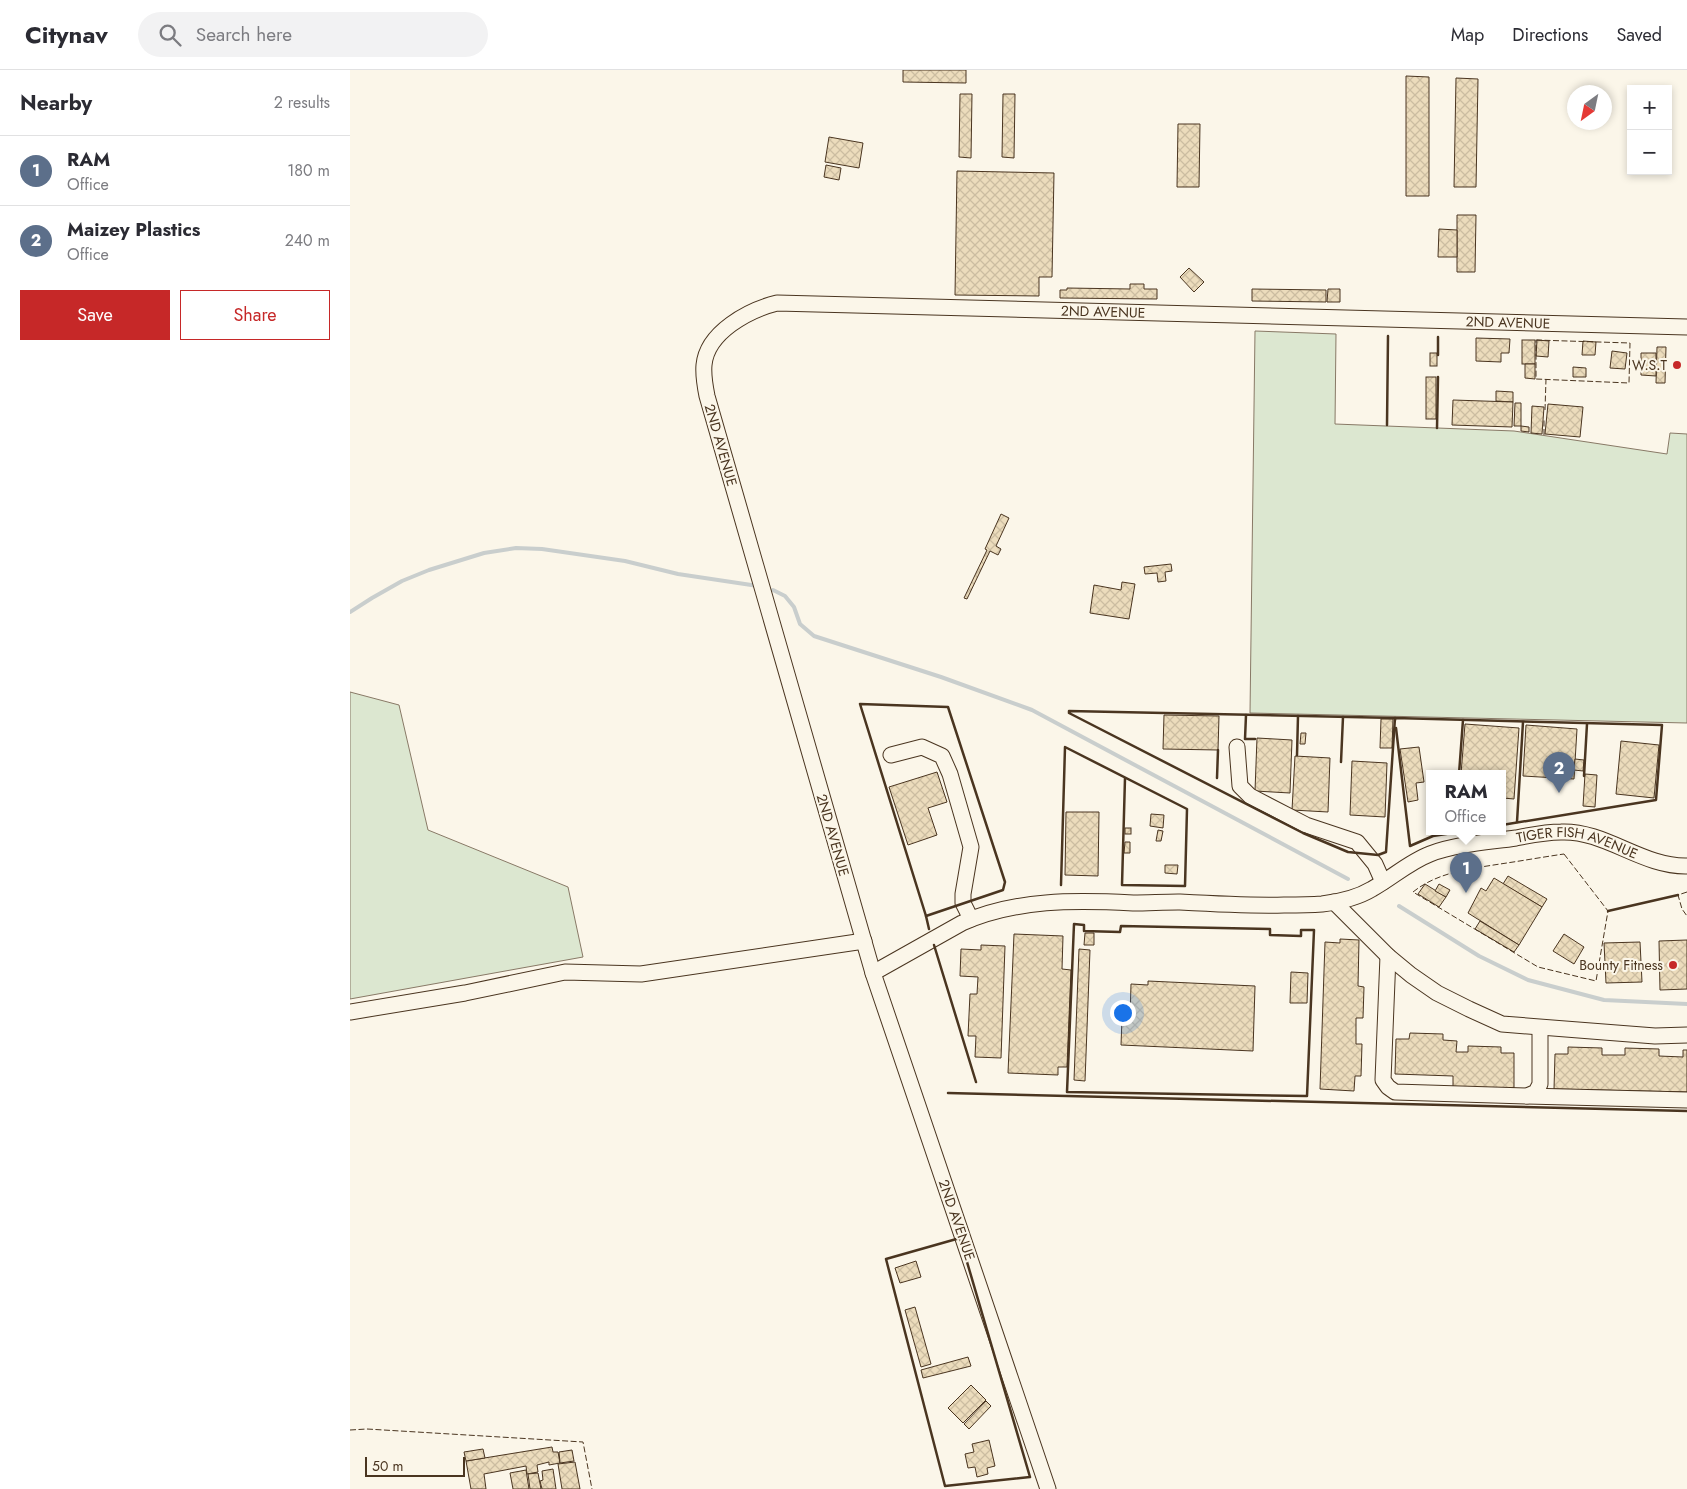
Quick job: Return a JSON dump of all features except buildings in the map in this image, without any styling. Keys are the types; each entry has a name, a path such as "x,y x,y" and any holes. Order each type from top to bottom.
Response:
{"street":[{"name":"2ND AVENUE","path":"1048,1489 873,973 707,396 704,364 709,349 718,336 732,325 758,309 778,303 1687,327"},
{"path":"891,755 922,747 942,756 950,774 971,847 963,903 971,919"},
{"path":"1238,747 1240,786 1250,796 1306,825 1357,842 1375,864 1383,882"},
{"name":"TIGER FISH AVENUE","path":"873,973 971,919 1009,907 1076,900 1250,906 1320,904 1342,900 1372,889 1414,862 1431,854 1487,842 1562,831 1598,839 1648,860 1666,865 1687,866"},
{"path":"1342,900 1388,956 1411,975 1438,993 1502,1024 1655,1036 1687,1035"},
{"path":"350,1012 464,993 565,972 641,974 864,941"},
{"path":"1388,956 1383,1080 1395,1092 1687,1100"},
{"path":"1527,1096 1536,1092 1540,1084 1540,1028"}],"green space":[{"path":"1255,331 1336,334 1335,424 1514,431 1667,454 1670,433 1687,434 1687,723 1250,713"},
{"path":"350,692 399,705 428,830 568,887 583,957 350,999"}],"waterway":[{"path":"350,612 402,581 429,570 484,553 516,548 542,549 625,561 678,574 758,586"},
{"path":"773,590 785,596 794,607 800,624 814,636 941,677 1032,710 1348,879"},
{"path":"1399,906 1479,956 1528,980 1604,1000 1687,1004"}],"fence":[{"path":"1536,340 1630,343 1629,383 1536,379 1536,340"},
{"path":"1545,410 1546,379"},
{"path":"1544,420 1544,435"},
{"path":"1564,854 1608,911 1596,981 1538,967 1413,892 1433,880 1454,872 1564,854"},
{"path":"1687,892 1678,895 1682,909 1687,916"},
{"path":"350,1430 367,1429 583,1442 592,1489"}],"wall":[{"path":"1387,425 1388,336"},
{"path":"1438,337 1438,355"},
{"path":"1437,428 1438,377"},
{"path":"860,704 948,707 1005,882 1003,890 926,916 860,704"},
{"path":"1069,711 1395,718 1386,852 1378,855 1348,852 1303,833 1069,713 1069,711"},
{"path":"1246,715 1245,739 1255,739"},
{"path":"1297,755 1298,716"},
{"path":"1341,762 1343,717"},
{"path":"1395,720 1395,718 1662,725 1656,800 1506,824"},
{"path":"1459,770 1463,720"},
{"path":"1517,822 1523,722"},
{"path":"1584,776 1587,724"},
{"path":"1396,728 1410,846 1440,835"},
{"path":"1061,885 1065,747 1187,809 1185,886 1122,885 1125,778"},
{"path":"1217,778 1218,750"},
{"path":"1608,911 1678,895"},
{"path":"926,916 929,929"},
{"path":"1074,924 1084,925 1084,931 1120,932 1121,926 1270,929 1270,935 1301,936 1301,930 1314,930 1307,1096 1067,1092 1074,924"},
{"path":"934,945 976,1082"},
{"path":"948,1093 1687,1111"},
{"path":"960,1238 1030,1477 945,1486 886,1259 960,1238"}],"place":[{"name":"W.S.T","path":"1677,365"},
{"name":"Maizey Plastics","path":"1559,793"},
{"name":"RAM","path":"1466,893"},
{"name":"Bounty Fitness","path":"1673,965"}]}
